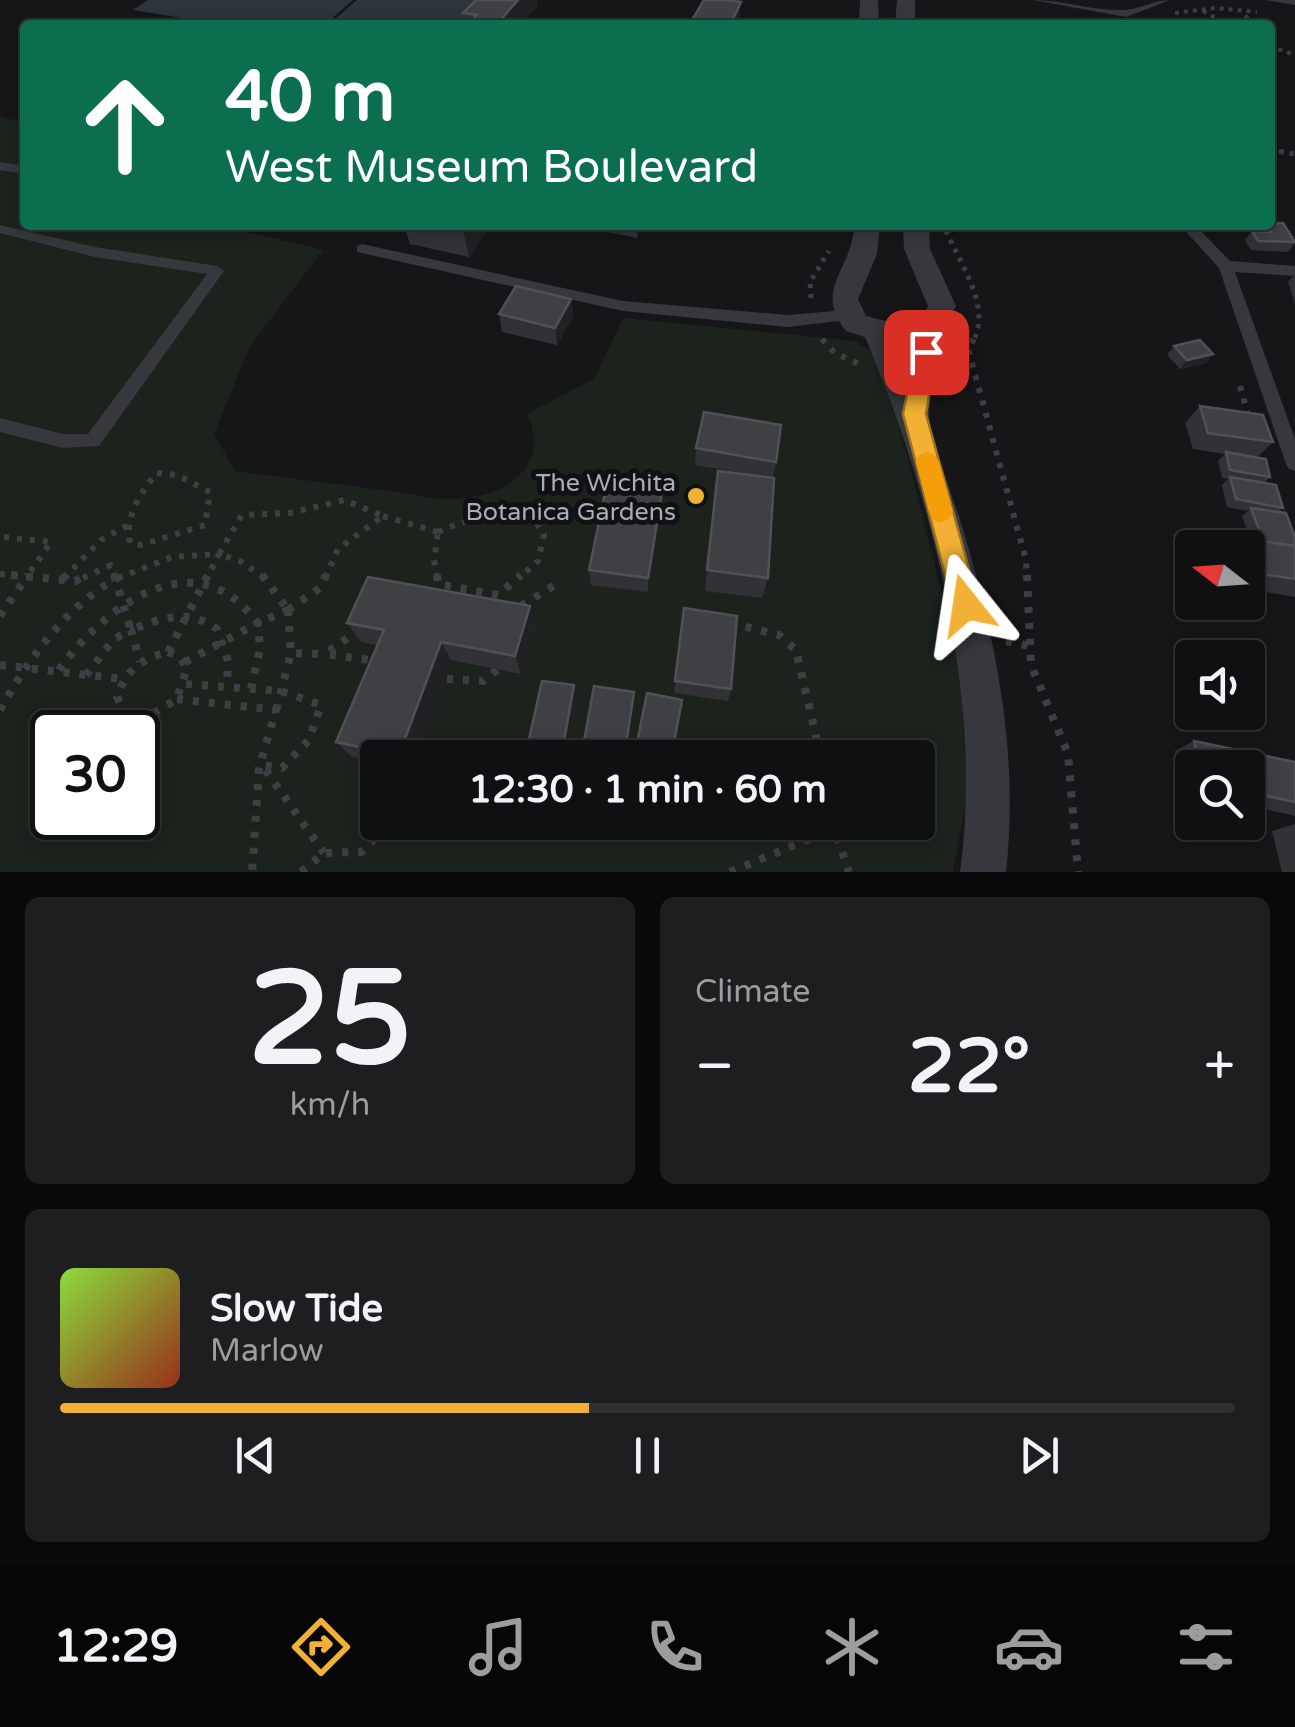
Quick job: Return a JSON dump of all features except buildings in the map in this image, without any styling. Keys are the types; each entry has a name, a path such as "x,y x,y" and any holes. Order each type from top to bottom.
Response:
{"street":[{"path":"866,230 862,258 842,291 841,302 847,315 856,324 878,332 904,335 929,329"},
{"path":"914,414 929,329 942,306 917,249 916,230"},
{"path":"878,332 914,414 974,634 986,717 990,797 983,872"}],"lane":[{"path":"1038,0 1126,14 1165,0"},
{"path":"1271,0 1295,2"},
{"path":"0,229 95,252 217,271 94,441 64,441 0,425"},
{"path":"1192,230 1226,266 1295,464"},
{"path":"362,249 622,306 788,321 847,315"},
{"path":"1226,266 1295,271"}],"path":[{"path":"1201,10 1219,20"},
{"path":"1244,20 1252,12"},
{"path":"947,230 978,303 981,326 968,348 1026,560 1031,665 1068,754 1078,872"},
{"path":"1236,370 1251,427"},
{"path":"62,580 101,540 127,526 144,489 157,473 177,475 210,492 204,525 184,535 161,534 141,546 130,543 127,526"},
{"path":"185,662 186,684 177,699 156,714 134,718 119,706 122,680 140,662 168,652 242,515 290,513 344,500 438,532 482,514 506,512 534,519 544,534 538,561 498,595 438,584 434,560 438,532"},
{"path":"185,662 288,610 320,588 338,549 383,516"},
{"path":"0,616 51,542 1,539"},
{"path":"0,710 22,668 66,618 115,580 172,557 219,554 262,573 276,587 288,610 292,653 269,724 255,806 252,872"},
{"path":"0,574 75,581 111,566 140,662"},
{"path":"60,670 89,629 123,605 184,583 204,583 238,598 258,623 260,650 251,689"},
{"path":"486,604 523,606 558,583"},
{"path":"86,674 114,639 151,620 188,614 211,623 226,640 230,663 227,686"},
{"path":"715,619 779,634 796,650 817,740"},
{"path":"324,654 371,622"},
{"path":"168,652 185,662"},
{"path":"292,653 377,661"},
{"path":"0,664 122,680"},
{"path":"446,679 483,681 503,665"},
{"path":"186,684 281,691 321,706 309,740 282,768 262,765"},
{"path":"177,699 276,710"},
{"path":"262,765 324,854"},
{"path":"301,872 324,854 361,852 374,840"},
{"path":"730,872 802,840"},
{"path":"841,840 847,851 848,872"}],"shaded area":[{"path":"148,0 353,0 330,20 194,20 133,10"},
{"path":"357,0 493,0 475,20 334,20"},
{"name":"The Wichita Botanica Gardens","path":"0,117 20,121 20,230 239,230 323,250 250,346 214,434 235,471 443,499 494,491 509,484 529,462 533,432 527,414 594,379 623,318 854,341 874,352 906,451 960,666 967,796 953,872 0,872"}],"slow traffic":[{"path":"927,462 941,512"}],"place":[{"name":"The Wichita Botanica Gardens","path":"696,496"}],"route":[{"path":"926,352 914,414 966,605"}]}
